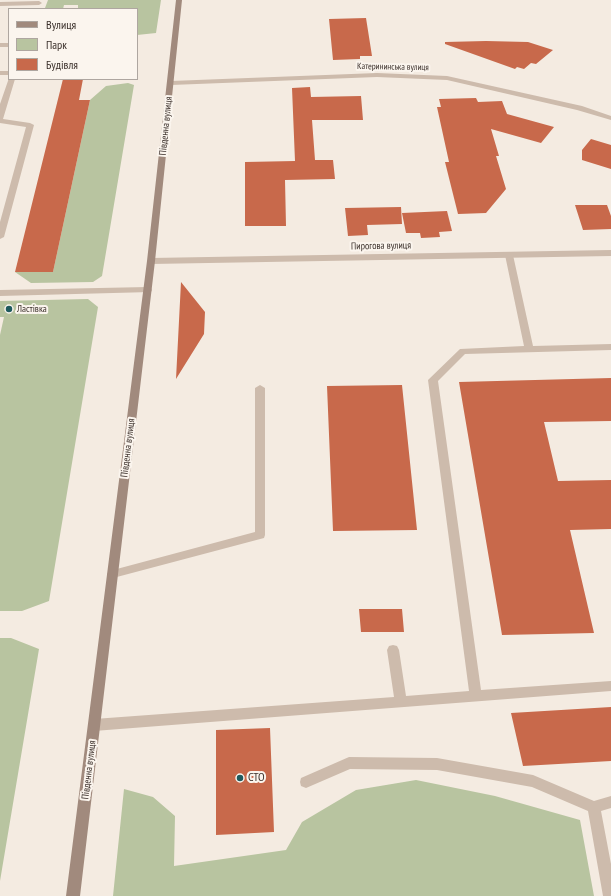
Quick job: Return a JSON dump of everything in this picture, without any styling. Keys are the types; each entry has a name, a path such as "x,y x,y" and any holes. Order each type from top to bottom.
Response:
{"street":[{"name":"Південна вулиця","path":"73,896 148,290 179,0"},
{"path":"0,4 39,3"},
{"name":"Катерининська вулиця","path":"171,83 377,75 447,78 579,108 611,118"},
{"path":"0,237 30,125 0,120 5,98 12,80"},
{"name":"Пирогова вулиця","path":"151,261 611,253"},
{"path":"509,255 530,349"},
{"path":"0,293 148,290"},
{"path":"476,695 434,380 463,350 611,347"},
{"path":"113,574 260,535 260,388"},
{"path":"393,650 401,701"},
{"path":"94,725 611,686"},
{"path":"306,782 349,763 437,764 533,781 594,807 611,802"},
{"path":"594,807 610,896"}],"green space":[{"path":"48,0 161,0 156,33 138,35 138,8 78,8 78,5 64,5 63,8 45,8"},
{"path":"128,83 134,85 102,276 93,282 31,283 15,272 53,272 90,100 106,86"},
{"path":"88,299 98,307 49,601 22,611 0,611 0,335 4,317 0,317 0,301"},
{"path":"0,638 11,638 39,649 0,881"},
{"path":"416,780 495,796 580,820 594,896 113,896 124,789 153,797 175,816 174,866 286,850 302,822 356,790"}],"building":[{"path":"366,18 372,56 360,56 360,59 333,60 329,19"},
{"path":"445,42 528,42 553,50 536,64 531,63 524,69 517,67 515,69 445,44"},
{"path":"63,80 83,80 79,100 90,100 53,272 15,272"},
{"path":"310,87 311,97 361,96 363,120 312,120 315,160 333,160 335,179 285,180 286,226 245,226 245,162 295,161 292,88"},
{"path":"476,98 478,102 502,101 507,114 554,127 541,143 491,129 499,156 496,156 506,189 486,213 458,214 445,162 449,162 437,107 441,107 439,99"},
{"path":"591,139 611,145 611,169 582,160 582,150"},
{"path":"575,205 607,205 611,216 611,229 583,230"},
{"path":"401,207 402,224 367,225 368,235 348,236 345,208"},
{"path":"447,211 452,231 439,232 440,237 421,238 420,233 406,233 402,213"},
{"path":"181,282 205,312 204,334 176,379"},
{"path":"611,378 611,421 544,422 558,481 611,480 611,529 570,530 594,633 502,635 459,382"},
{"path":"402,385 417,530 333,531 327,386"},
{"path":"359,609 402,609 404,632 361,632"},
{"path":"611,707 611,761 523,766 511,713"},
{"path":"270,728 274,832 216,835 216,730"}],"place":[{"name":"Ластівка","path":"9,309"},
{"name":"СТО","path":"240,778"}]}
